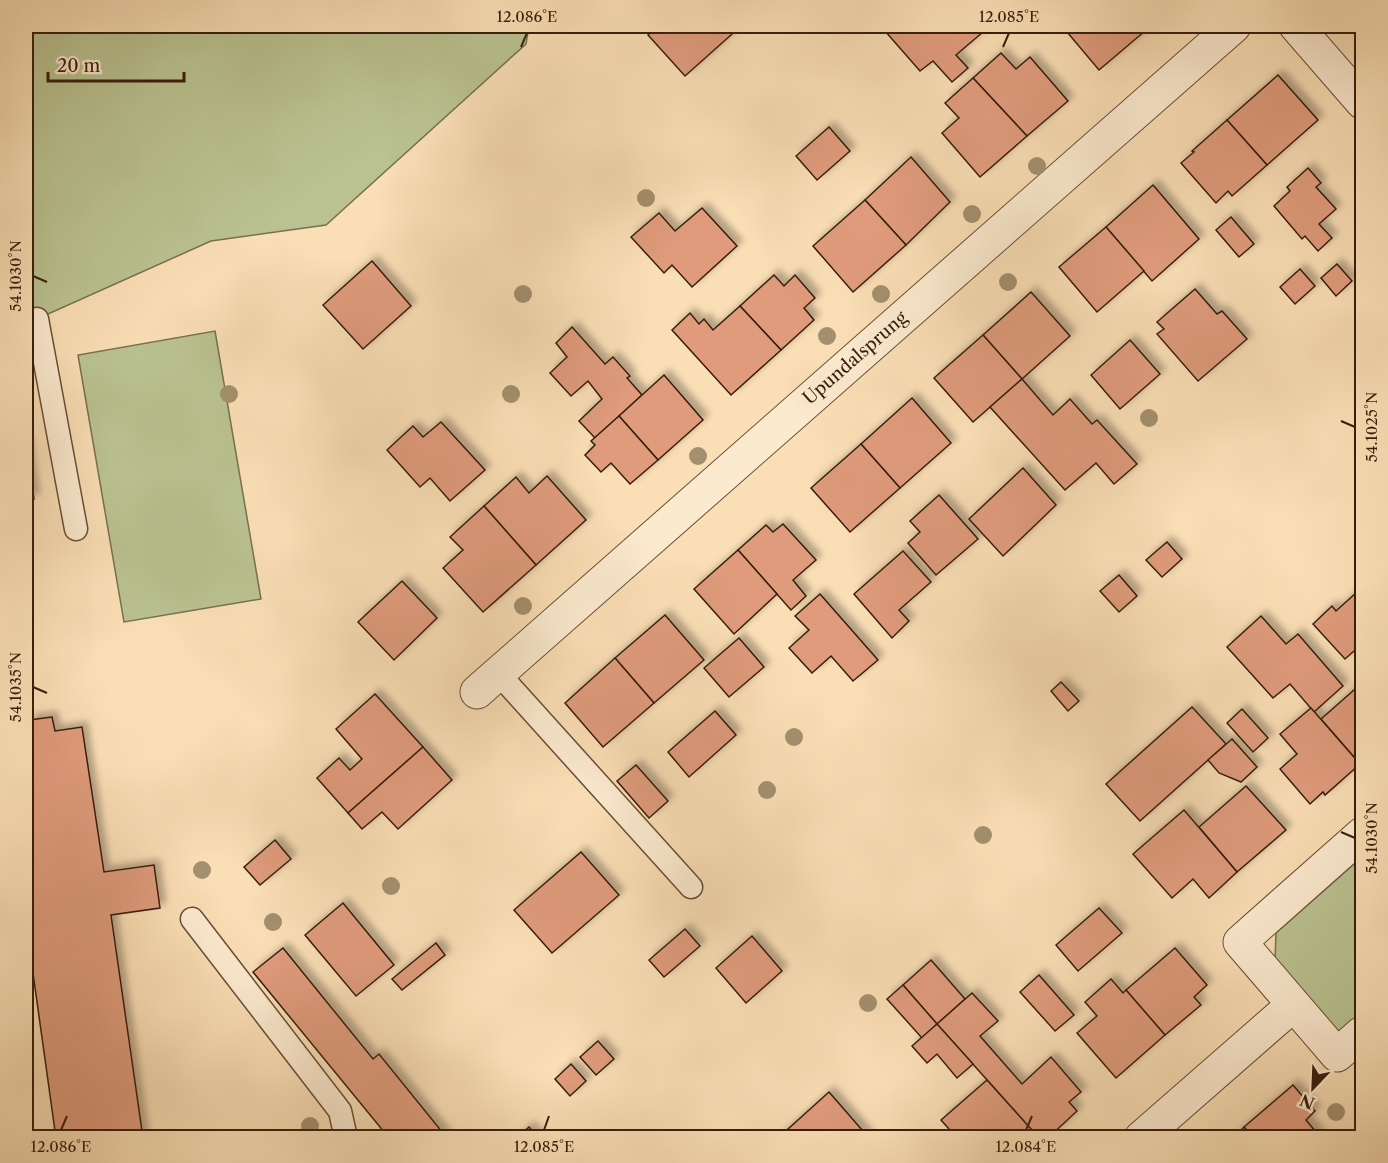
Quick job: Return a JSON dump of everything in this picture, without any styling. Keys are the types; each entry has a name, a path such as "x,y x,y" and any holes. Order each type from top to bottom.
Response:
{"street":[{"name":"Upundalsprung","path":"487,682 1233,26"},
{"path":"1296,26 1362,102"},
{"path":"1362,834 1239,942 1337,1055 1362,1033"},
{"path":"1141,1137 1293,1005"}],"lane":[{"path":"26,321 37,319 76,529"},
{"path":"487,682 691,887"},
{"path":"192,920 340,1111 346,1137"}],"green space":[{"path":"26,26 529,26 526,44 326,225 211,241 37,319 26,316"},
{"path":"215,331 261,599 124,622 78,355"},
{"path":"1362,857 1362,1012 1337,1034 1275,960 1276,933"}],"building":[{"path":"658,26 741,26 685,76 648,35"},
{"path":"891,26 978,26 983,32 956,55 968,68 952,82 933,61 920,71 885,31"},
{"path":"1062,26 1141,26 1145,31 1099,70"},
{"path":"1352,26 1362,26 1362,38"},
{"path":"1001,53 1016,69 1030,57 1068,101 1027,136 973,78"},
{"path":"1278,75 1318,120 1267,165 1227,120"},
{"path":"973,78 1027,136 980,177 942,133 959,118 945,103"},
{"path":"1227,120 1267,165 1232,196 1228,191 1216,203 1181,163"},
{"path":"829,127 850,151 817,180 796,156"},
{"path":"911,157 950,202 906,245 865,200"},
{"path":"1308,168 1321,183 1316,187 1336,209 1319,224 1332,238 1318,251 1305,236 1302,239 1274,206 1290,191 1287,187"},
{"path":"1153,185 1199,239 1152,281 1106,227"},
{"path":"865,200 906,245 853,292 813,246"},
{"path":"702,208 737,246 692,287 672,265 664,273 631,237 659,213 675,231"},
{"path":"1231,217 1254,244 1239,257 1216,230"},
{"path":"1106,227 1144,271 1097,312 1059,267"},
{"path":"372,261 411,306 363,349 323,305"},
{"path":"1337,264 1352,281 1336,296 1321,278"},
{"path":"1300,269 1315,286 1295,304 1280,287"},
{"path":"774,275 784,286 795,275 815,298 804,308 814,320 781,350 740,306"},
{"path":"1195,289 1217,314 1222,311 1247,339 1198,381 1157,334 1164,329 1157,322"},
{"path":"1031,292 1070,336 1022,379 983,335"},
{"path":"740,306 781,350 731,395 672,330 690,313 699,324 704,319 713,330"},
{"path":"572,327 605,364 613,357 630,376 627,378 642,395 595,438 579,421 602,399 588,381 571,396 550,373 567,357 556,343"},
{"path":"983,335 1022,379 973,422 934,378"},
{"path":"1130,340 1160,374 1120,409 1091,375"},
{"path":"664,375 703,420 658,460 619,416"},
{"path":"1022,379 1053,415 1070,399 1092,424 1097,420 1137,464 1114,484 1096,463 1065,490 990,407"},
{"path":"912,398 951,443 900,488 861,444"},
{"path":"619,416 658,460 630,484 611,463 601,472 585,455 595,445 591,441"},
{"path":"441,422 485,470 450,501 430,478 420,487 387,450 413,426 423,437"},
{"path":"26,439 34,499 26,500"},
{"path":"861,444 900,488 850,532 811,488"},
{"path":"1023,468 1056,505 1003,556 969,519"},
{"path":"547,476 586,520 536,565 484,506 516,477 529,493"},
{"path":"939,495 978,539 936,575 908,543 920,532 910,521"},
{"path":"484,506 536,565 483,612 443,568 463,550 450,537"},
{"path":"783,524 816,560 793,580 806,596 791,610 738,550 766,525 773,532"},
{"path":"1167,542 1182,559 1162,577 1146,560"},
{"path":"738,550 777,594 734,634 694,589"},
{"path":"903,551 931,582 899,610 909,621 892,638 854,594"},
{"path":"1119,575 1137,596 1119,612 1100,591"},
{"path":"402,581 437,618 394,660 358,622"},
{"path":"1357,592 1362,598 1362,644 1345,659 1313,624 1332,606 1336,611"},
{"path":"820,594 878,660 853,681 831,656 812,673 789,648 809,630 795,616"},
{"path":"665,615 704,660 654,703 615,658"},
{"path":"1261,616 1286,644 1298,634 1343,686 1314,712 1290,684 1273,698 1227,647"},
{"path":"739,638 764,667 729,697 704,668"},
{"path":"615,658 654,703 603,747 565,703"},
{"path":"1061,682 1079,701 1068,711 1051,691"},
{"path":"1362,683 1362,762 1360,764 1321,719"},
{"path":"375,694 423,747 348,813 317,778 339,758 350,770 362,759 336,729"},
{"path":"1192,707 1226,744 1140,821 1106,784"},
{"path":"1311,708 1360,764 1325,795 1323,792 1310,804 1280,769 1297,754 1280,734"},
{"path":"1242,709 1268,738 1253,752 1227,723"},
{"path":"715,711 736,735 689,777 668,752"},
{"path":"52,717 55,731 82,727 104,872 154,865 160,908 111,915 143,1138 56,1138 26,923 26,736 30,735 29,720"},
{"path":"1232,739 1257,767 1241,782 1219,773 1208,760"},
{"path":"423,747 452,780 398,829 382,812 362,829 348,813"},
{"path":"636,765 668,801 649,818 617,781"},
{"path":"1246,786 1286,830 1237,872 1199,827"},
{"path":"1184,810 1237,872 1209,898 1193,879 1172,898 1133,854"},
{"path":"275,840 291,859 260,885 244,867"},
{"path":"581,852 619,895 552,953 514,910"},
{"path":"343,903 394,965 356,996 305,935"},
{"path":"1099,908 1122,933 1078,971 1056,945"},
{"path":"685,929 700,946 664,977 649,960"},
{"path":"752,936 782,971 746,1003 716,968"},
{"path":"436,943 445,955 402,990 392,979"},
{"path":"283,948 373,1059 379,1054 447,1138 389,1138 253,972"},
{"path":"1175,948 1207,985 1194,997 1201,1005 1165,1035 1126,990"},
{"path":"931,960 965,999 937,1024 903,985"},
{"path":"1039,975 1074,1015 1055,1031 1020,992"},
{"path":"1111,979 1123,993 1126,990 1165,1035 1116,1078 1077,1033 1097,1016 1085,1002"},
{"path":"903,985 937,1024 922,1038 887,999"},
{"path":"972,993 998,1021 980,1036 1022,1084 1051,1057 1081,1092 1069,1102 1077,1111 1048,1138 1039,1138 937,1024"},
{"path":"937,1024 973,1064 957,1078 937,1054 927,1063 912,1046"},
{"path":"598,1041 614,1059 596,1075 580,1057"},
{"path":"571,1064 586,1081 570,1096 555,1079"},
{"path":"987,1080 1039,1138 957,1138 941,1120"},
{"path":"1293,1085 1315,1111 1306,1120 1321,1138 1253,1138 1244,1127"},
{"path":"829,1092 869,1138 778,1138"},
{"path":"529,1127 539,1138 517,1138"},
{"path":"1244,1127 1253,1138 1233,1138"}]}
